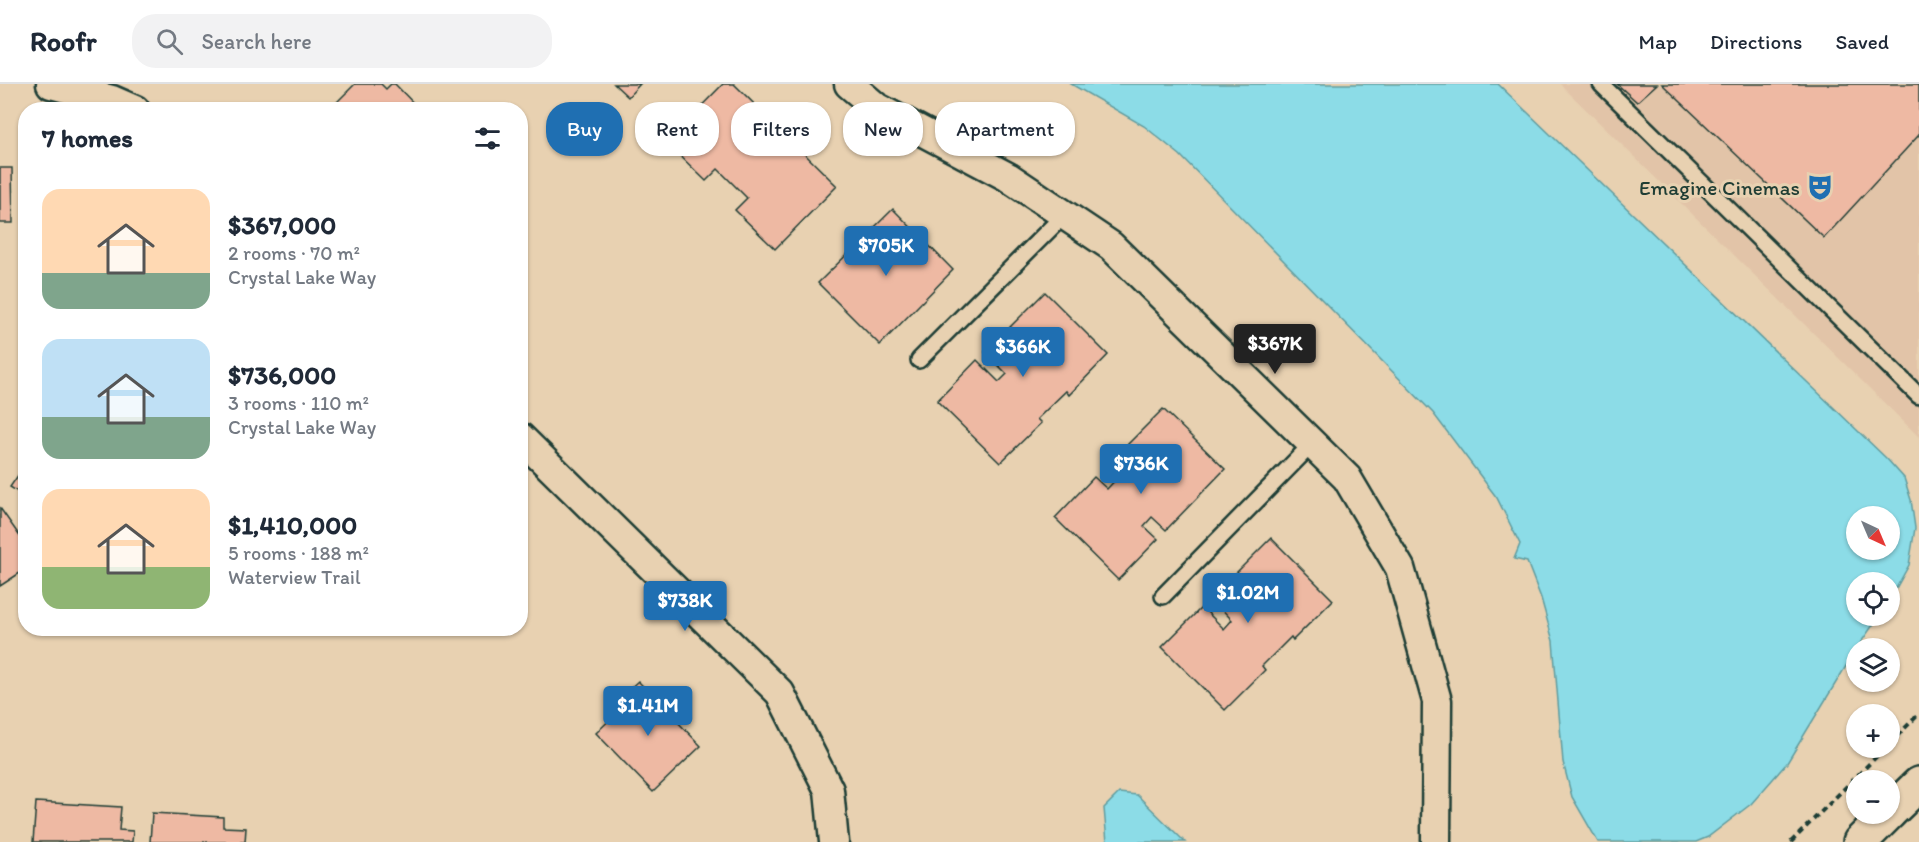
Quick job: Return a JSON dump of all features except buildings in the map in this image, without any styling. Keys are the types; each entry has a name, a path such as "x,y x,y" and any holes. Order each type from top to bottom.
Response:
{"street":[{"path":"51,84 117,102"},
{"path":"849,84 876,107 1008,177 1112,246 1347,478 1400,568 1437,701 1436,842"},
{"path":"528,445 780,693 829,790 834,842"},
{"path":"1860,842 1905,803"}],"lane":[{"path":"1601,84 1919,396"},
{"path":"919,360 1064,215"},
{"path":"1163,596 1312,444"}],"path":[{"path":"1900,733 1919,714"},
{"path":"1791,842 1875,758"}],"shaded area":[{"path":"1560,84 1919,84 1919,437"}],"water":[{"path":"1071,84 1498,84 1904,478 1911,500 1915,528 1909,565 1900,581 1900,572 1846,572 1846,626 1872,626 1864,638 1846,638 1846,666 1787,763 1751,804 1708,837 1696,842 1598,842 1572,797 1563,762 1553,641 1541,598 1527,562 1514,559 1520,544 1497,498 1433,413 1180,155 1144,126"},
{"path":"1119,793 1137,795 1185,842 1107,842 1104,808"}],"place":[{"name":"Emagine Cinemas","path":"1820,187"}]}
